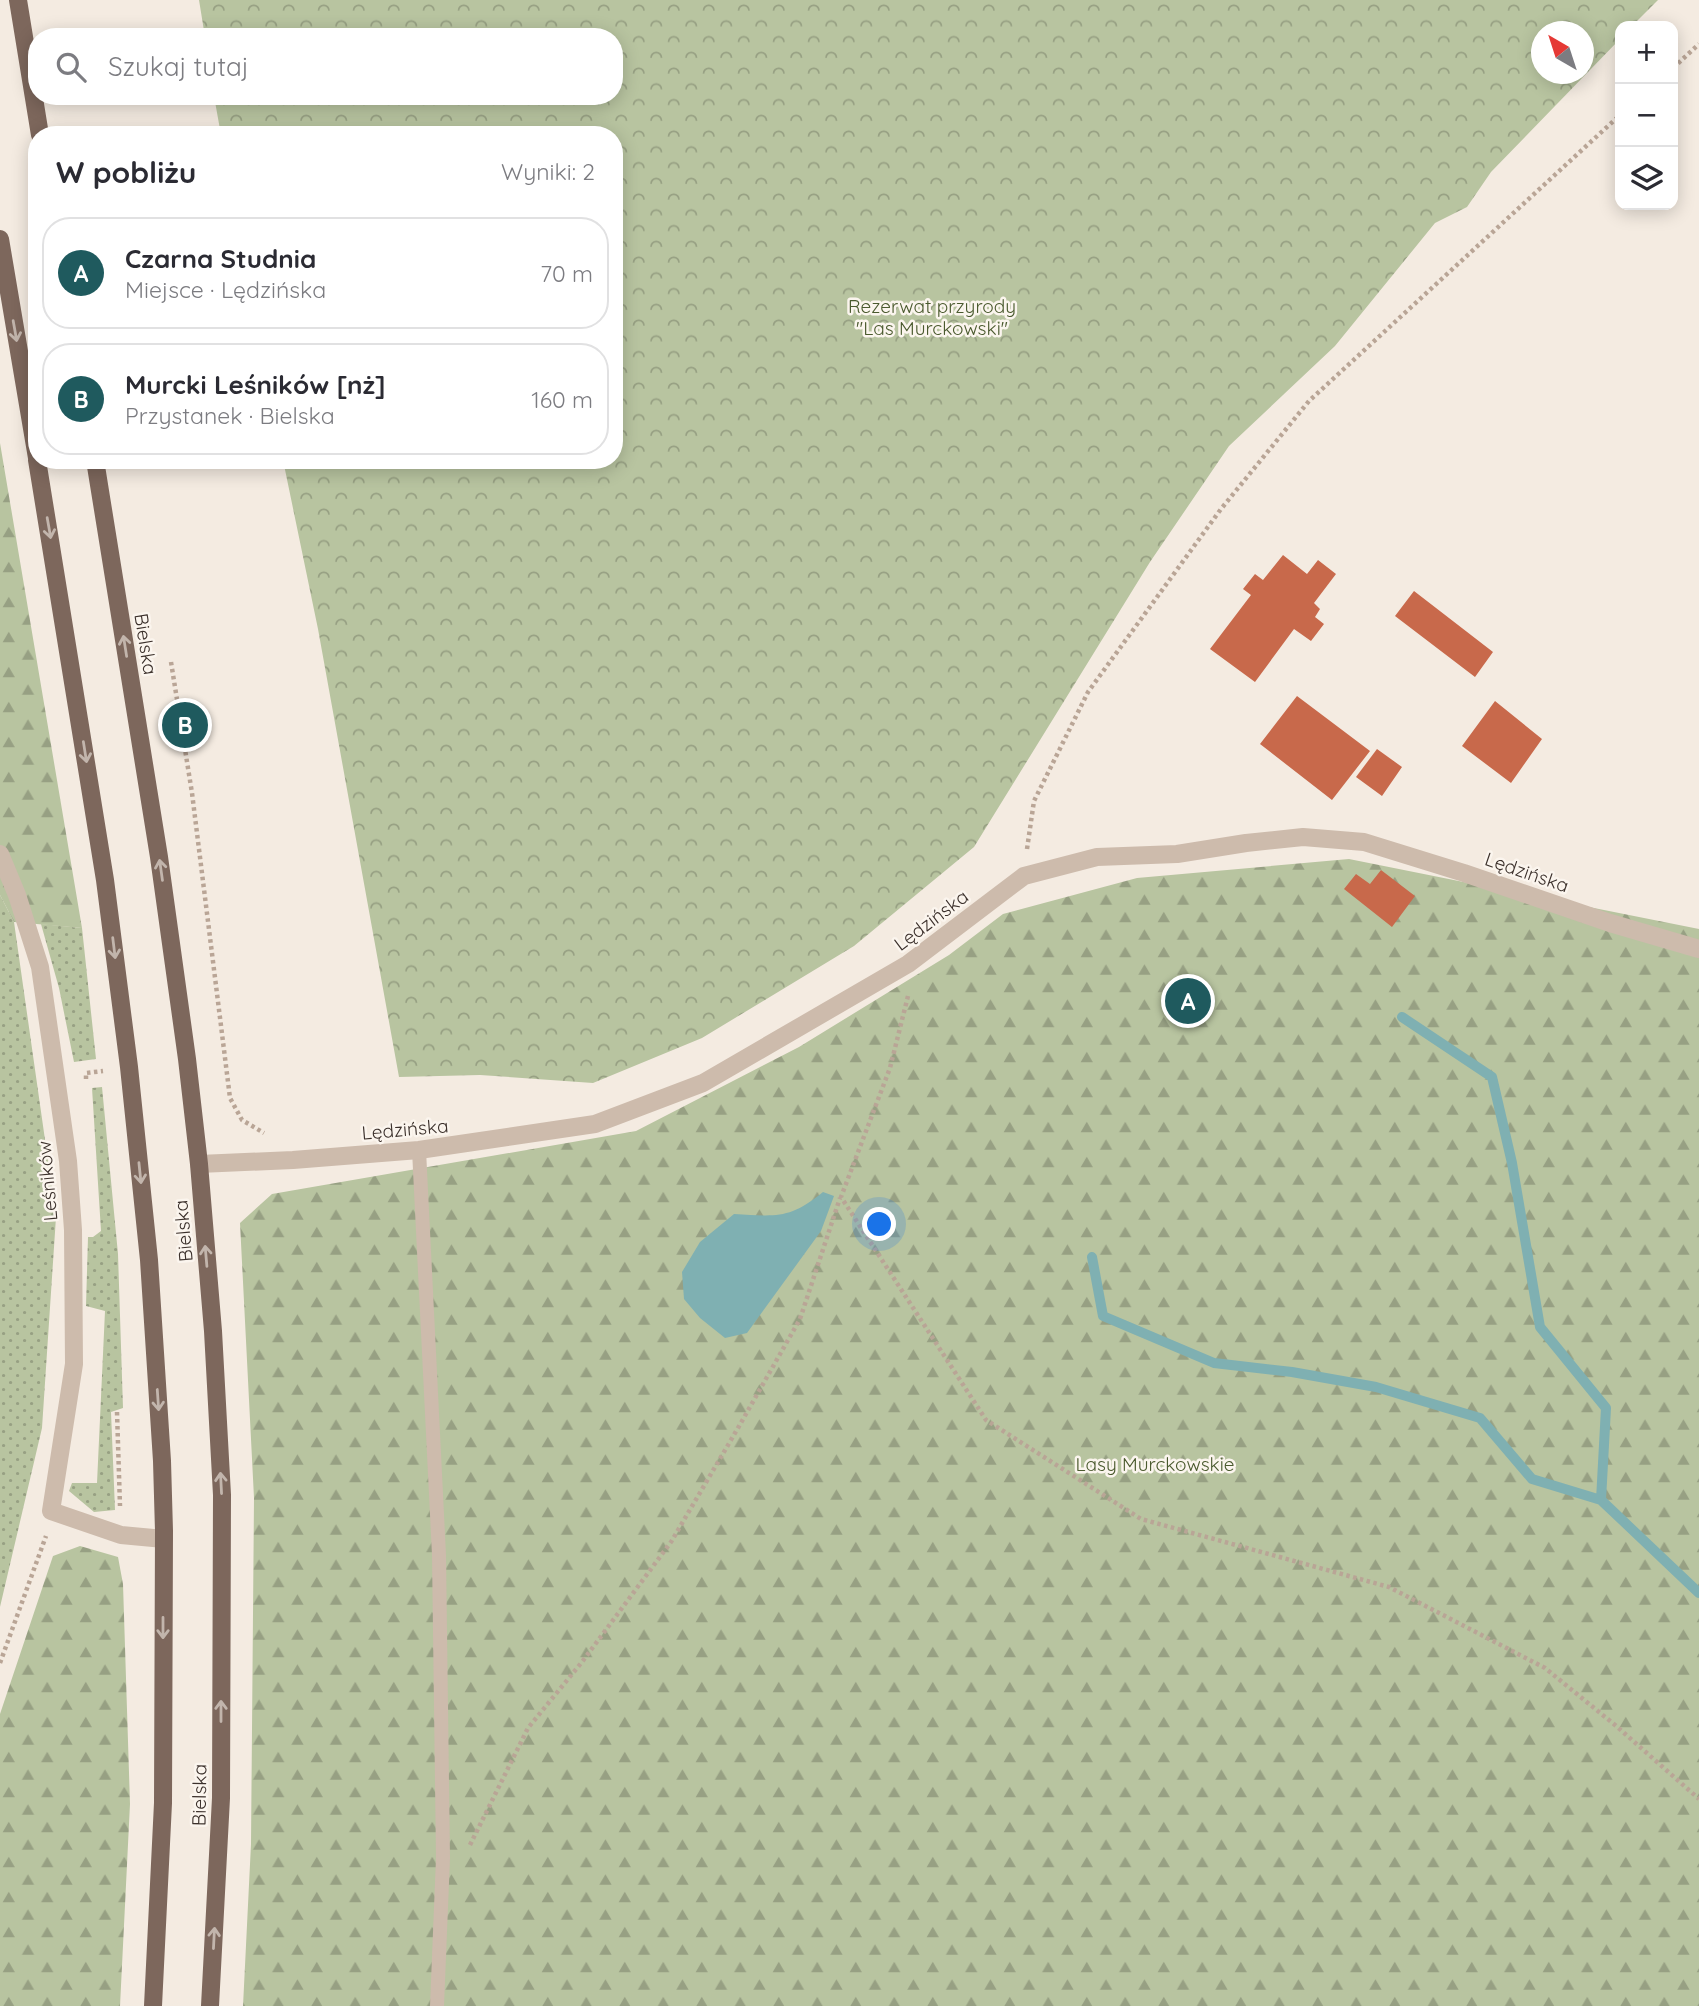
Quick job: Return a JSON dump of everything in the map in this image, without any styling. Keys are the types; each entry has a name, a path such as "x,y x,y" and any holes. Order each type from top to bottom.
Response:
{"main road":[{"path":"18,0 28,61"},
{"path":"35,105 39,126"},
{"name":"Bielska","path":"0,239 28,405"},
{"name":"Bielska","path":"39,469 105,880 129,1067 149,1259 162,1461 163,1539 163,1803 153,2006"},
{"name":"Bielska","path":"96,469 159,857 199,1164 213,1331 222,1495 221,1798 211,2006"}],"street":[{"name":"Lędzińska","path":"199,1164 419,1150 595,1124 703,1083 908,964 1024,876 1097,857 1177,854 1303,837 1364,842 1610,923 1699,949"},
{"name":"Leśników","path":"0,854 17,895 40,967 68,1161 73,1230 74,1364 51,1511"},
{"path":"51,1511 121,1535 163,1539"}],"lane":[{"path":"419,1150 439,1555 443,1858 437,2006"}],"path":[{"path":"1678,63 1699,44"},
{"path":"1024,876 1034,801 1088,692 1220,509 1309,401 1615,121"},
{"path":"171,662 192,793 230,1098 242,1120 282,1139 293,1160"},
{"path":"443,1858 468,1849 528,1728 582,1662 671,1542 800,1319 841,1197 890,1068 911,985 908,964"},
{"path":"841,1197 986,1420 1141,1519 1389,1587 1545,1668 1699,1799"},
{"path":"117,1412 121,1535"},
{"path":"0,1663 45,1541 51,1511"}],"green space":[{"name":"Rezerwat przyrody \"Las Murckowski\"","path":"199,0 1658,0 1637,21 1615,21 1615,44 1594,66 1594,21 1531,21 1531,84 1576,84 1491,172 1467,207 1435,223 1335,346 1229,446 1150,562 974,847 854,946 702,1038 593,1083 480,1075 399,1077 318,629 285,469 623,469 623,126 219,126 216,105 623,105 623,28 204,28"},
{"path":"0,443 82,928 14,922 0,895"},
{"name":"Lasy Murckowskie","path":"1349,859 1699,929 1699,2006 243,2006 251,1844 254,1498 240,1223 272,1194 636,1131 799,1047 949,955 1003,914 1137,878"},
{"path":"0,895 14,922 56,1217 42,1428 0,1607"},
{"path":"41,924 82,928 96,1059 74,1062 59,988"},
{"path":"102,1087 118,1254 123,1408 111,1412 115,1510 94,1512 69,1491 72,1483 97,1483 105,1311 86,1306 88,1237 101,1231 92,1088"},
{"path":"80,1546 118,1557 123,1584 130,1804 120,2006 0,2006 0,1714 53,1556"}],"water":[{"path":"823,1192 834,1196 821,1231 747,1333 725,1338 700,1318 684,1299 682,1272 700,1242 734,1214 771,1215 791,1212"}],"building":[{"path":"1283,555 1307,574 1318,560 1336,574 1314,603 1320,609 1315,617 1324,624 1311,641 1294,629 1255,682 1210,649 1251,595 1243,589 1255,574 1263,580"},
{"path":"1414,591 1493,652 1475,677 1395,616"},
{"path":"1297,696 1370,751 1332,800 1260,744"},
{"path":"1495,701 1542,739 1511,783 1462,746"},
{"path":"1377,749 1402,767 1382,796 1356,777"},
{"path":"1381,870 1415,896 1392,927 1344,889 1356,874 1370,884"}],"waterway":[{"path":"1402,1017 1492,1077 1512,1163 1540,1327 1606,1408 1601,1500"},
{"path":"1092,1257 1103,1316 1214,1363 1292,1372 1376,1387 1480,1418 1532,1479 1601,1500 1699,1593"}],"place":[{"name":"Murcki Leśników [nż]","path":"185,725"},
{"name":"Czarna Studnia","path":"1188,1001"}]}
